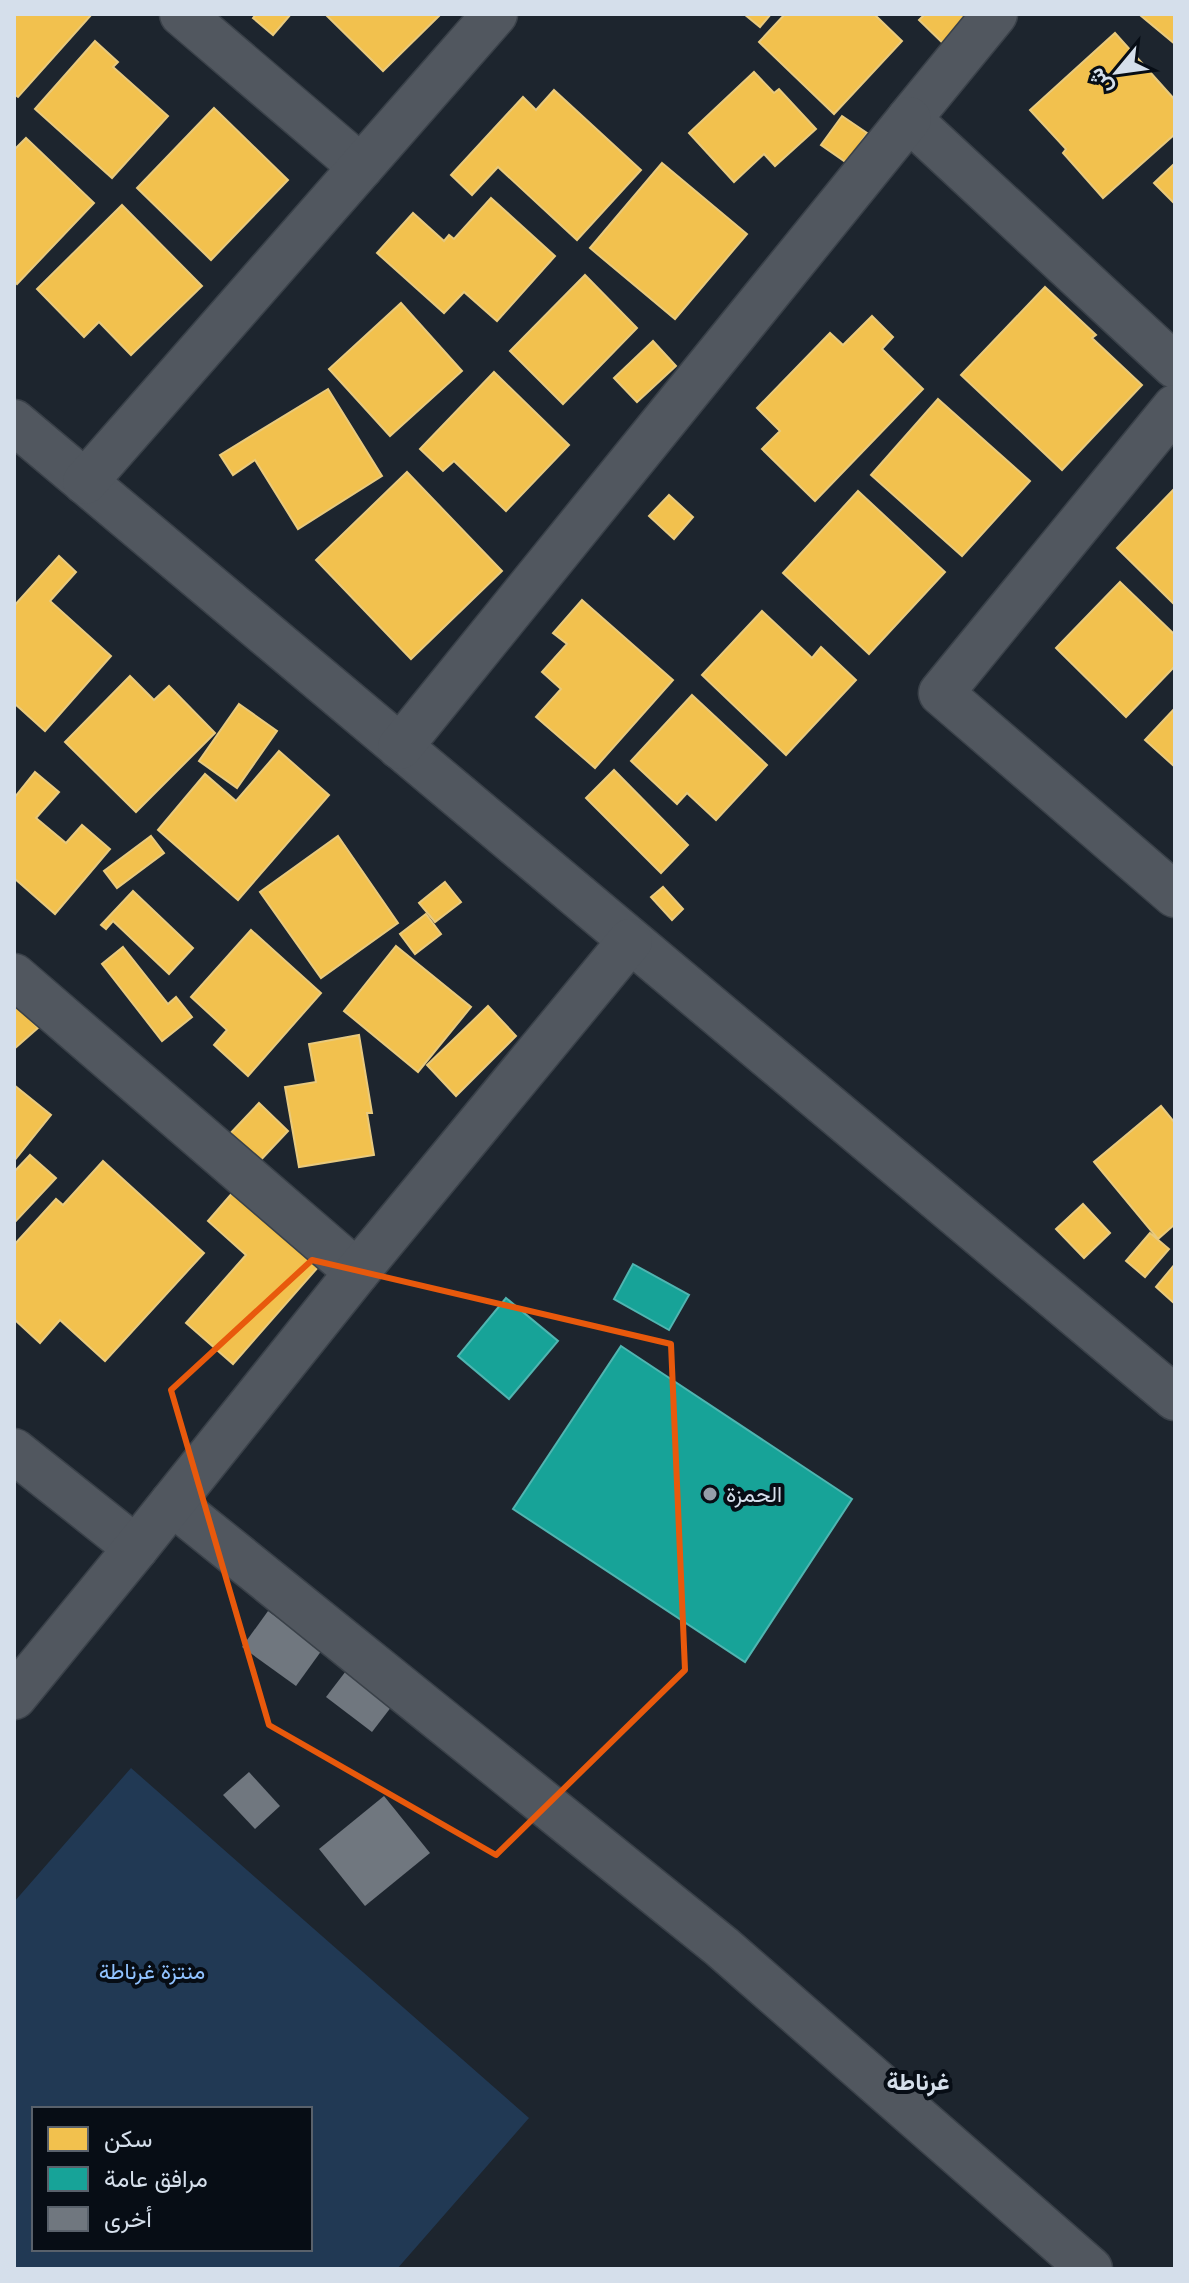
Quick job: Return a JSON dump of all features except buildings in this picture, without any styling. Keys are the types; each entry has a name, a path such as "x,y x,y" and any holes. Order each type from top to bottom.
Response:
{"street":[{"path":"182,14 361,167"},
{"path":"85,482 495,14"},
{"path":"400,747 995,14"},
{"path":"909,119 1175,366"},
{"path":"1175,407 941,693 1175,895"},
{"path":"14,422 1175,1398"},
{"path":"14,1697 357,1272 630,941"},
{"path":"14,976 357,1272"},
{"path":"14,1451 136,1548"},
{"path":"172,1503 722,1947 1070,2263"}],"highlighted area":[{"path":"312,1260 671,1344 685,1670 496,1855 269,1725 171,1390"}],"green space":[{"name":"منتزة غرناطة","path":"131,1768 529,2118 397,2269 14,2269 14,1902"}],"place":[{"name":"الحمزة","path":"710,1494"}],"district":[{"name":"غرناطة","path":"918,2081"}]}
